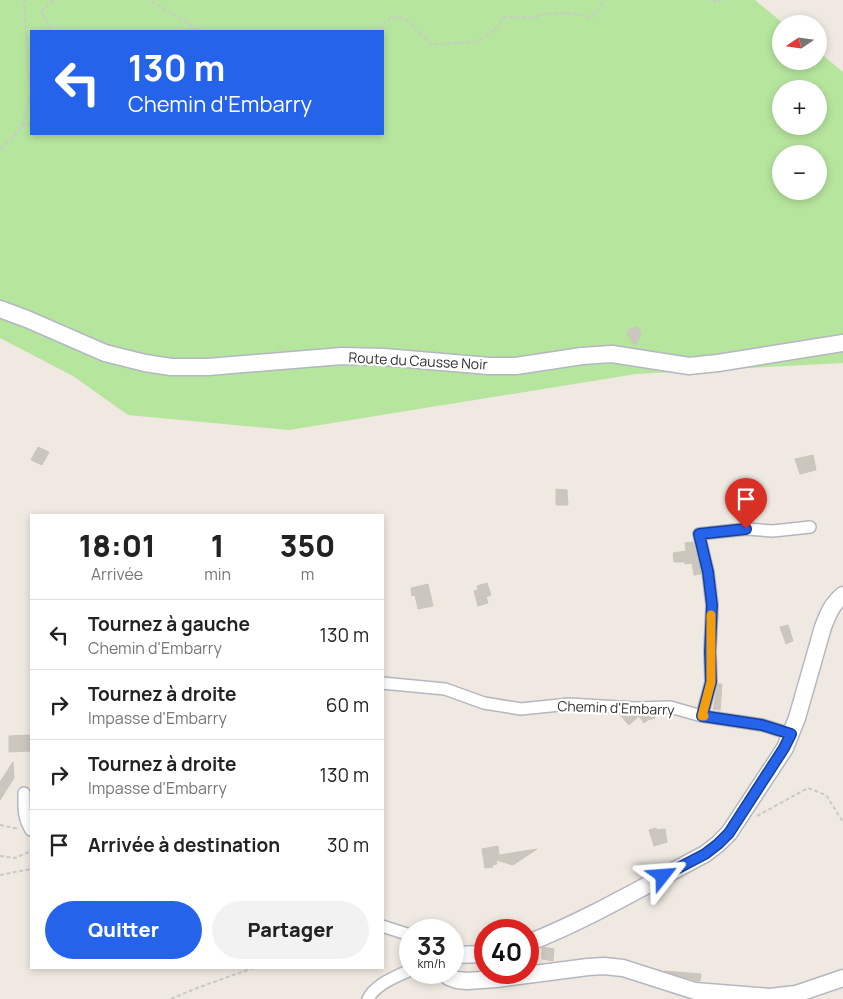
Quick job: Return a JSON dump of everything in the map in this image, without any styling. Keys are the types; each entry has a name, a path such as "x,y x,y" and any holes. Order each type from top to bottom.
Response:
{"street":[{"name":"Route du Causse Noir","path":"0,309 105,353 171,367 208,367 342,356 384,357 489,366 516,366 582,356 612,354 689,366 843,343"},
{"path":"702,716 711,682 712,605 708,572 699,534 746,529 773,531 810,527"},
{"path":"539,939 581,920 705,854 729,833 791,734 828,612 835,601 843,595"},
{"name":"Chemin d'Embarry","path":"384,682 445,689 484,703 521,709 569,704 636,708 670,707 702,716 762,725 791,734"},
{"path":"24,793 24,813 27,830"},
{"path":"384,927 399,931"},
{"path":"464,981 496,979 588,966 604,966 623,968 695,991 770,997 796,994 843,978"},
{"path":"368,999 370,994 378,987 399,976"}],"path":[{"path":"0,149 14,138 23,123 30,95 24,0"},
{"path":"52,30 41,11 53,0"},
{"path":"152,0 199,30"},
{"path":"382,30 384,24 393,16 407,20 431,44 476,42 493,31 505,17 529,18 548,14 570,13 592,17 605,0"},
{"path":"713,0 715,2 722,0"},
{"path":"20,127 30,124"},
{"path":"751,820 808,788 826,796 843,822"},
{"path":"0,825 27,830"},
{"path":"0,856 14,858 30,851"},
{"path":"0,875 30,869"},
{"path":"171,999 250,969"}],"green space":[{"path":"0,0 755,0 773,15 772,70 828,70 828,60 843,72 843,363 636,374 289,430 128,415 73,376 0,338"}],"building":[{"path":"636,327 640,330 641,334 635,346 627,333 630,329"},
{"path":"38,447 49,452 42,465 31,460"},
{"path":"813,455 816,470 800,474 795,459"},
{"path":"556,489 567,490 568,505 556,505"},
{"path":"693,542 701,573 694,575 692,563 674,562 673,553 686,551 685,543"},
{"path":"487,583 491,595 486,597 488,603 478,606 474,591 478,590 477,586"},
{"path":"428,584 433,606 418,609 415,595 412,596 411,588"},
{"path":"788,625 793,641 786,644 780,627"},
{"path":"718,684 722,684 720,710 713,709"},
{"path":"620,715 655,715 655,718 644,723 639,716 629,725"},
{"path":"30,735 30,751 9,752 9,736"},
{"path":"13,762 14,778 0,800 0,782"},
{"path":"656,828 657,830 665,829 667,842 654,846 649,830"},
{"path":"498,846 499,855 537,849 513,865 496,860 497,864 492,865 493,867 485,868 482,849"},
{"path":"543,947 554,949 553,961 542,959"},
{"path":"664,971 701,974 700,981 697,981"}],"slow traffic":[{"path":"704,716 702,716 711,682 711,615"}],"route":[{"path":"663,876 705,854 729,833 791,734 762,725 702,716 711,682 712,605 708,572 699,534 746,529"}]}
